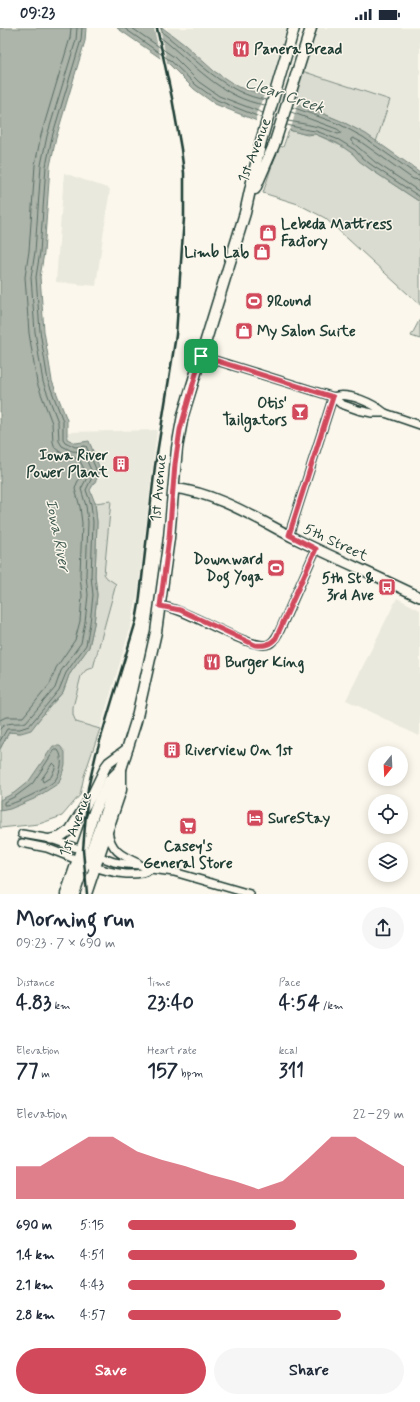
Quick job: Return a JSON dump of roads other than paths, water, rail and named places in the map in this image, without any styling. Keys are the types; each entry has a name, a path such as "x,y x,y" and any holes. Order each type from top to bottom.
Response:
{"main road":[{"name":"1st Avenue","path":"90,853 95,809 109,781 117,773 128,748 136,721 160,606 169,538 180,430 245,213 261,140 294,28"},
{"name":"1st Avenue","path":"245,213 274,145 311,28"},
{"name":"1st Avenue","path":"66,894 86,863 90,853 108,829 121,790 117,773"},
{"path":"74,894 86,863 85,856 90,853"},
{"name":"1st Avenue","path":"86,863 86,894"}],"street":[{"path":"201,356 333,397 341,404 358,410 372,413 385,413 420,425"},
{"path":"333,397 338,395 361,399 378,407 385,413"},
{"path":"289,535 333,397"},
{"name":"5th Street","path":"173,488 189,490 208,496 316,549 420,597"},
{"path":"160,606 180,610 255,645 269,644 276,638 316,549"},
{"path":"51,839 60,837 70,830 92,794 106,766 128,748"},
{"path":"108,829 109,840 114,848 124,856 140,864 151,869 174,872 250,894"},
{"path":"22,834 51,839 114,862 140,864"},
{"path":"22,843 47,848 114,873 138,874 145,873 151,869"}],"water":[{"name":"Iowa River","path":"0,28 86,28 85,41 56,138 50,166 44,253 40,277 44,331 52,381 67,420 67,439 76,443 89,441 100,469 98,477 90,490 95,503 97,522 95,576 97,595 94,624 89,647 69,675 63,692 52,703 31,730 21,733 9,732 0,749 1,563"},
{"path":"117,28 163,28 214,71 238,87 309,108 341,121 366,134 420,172 420,202 370,169 359,161 353,154 337,143 315,134 304,134 262,123 215,104 194,89 169,64"},
{"path":"53,746 60,746 65,752 65,765 59,783 34,799 10,809 0,811 0,800 14,793 29,781"}],"railway":[{"path":"87,894 83,850 88,788 96,754 136,621 155,466 176,335 184,218 184,173 172,98 157,28"}],"place":[{"name":"Panera Bread","path":"241,49"},
{"name":"Lebeda Mattress Factory","path":"268,233"},
{"name":"Limb Lab","path":"262,252"},
{"name":"9Round","path":"254,301"},
{"name":"My Salon Suite","path":"244,331"},
{"name":"Otis' Tailgators","path":"300,412"},
{"name":"Iowa River Power Plant","path":"121,464"},
{"name":"Downward Dog Yoga","path":"276,568"},
{"name":"5th St & 3rd Ave","path":"387,587"},
{"name":"Burger King","path":"212,662"},
{"name":"Riverview On 1st","path":"172,750"},
{"name":"SureStay","path":"255,818"},
{"name":"Casey's General Store","path":"188,826"}],"water label":[{"name":"Clear Creek","path":"285,94"}]}
